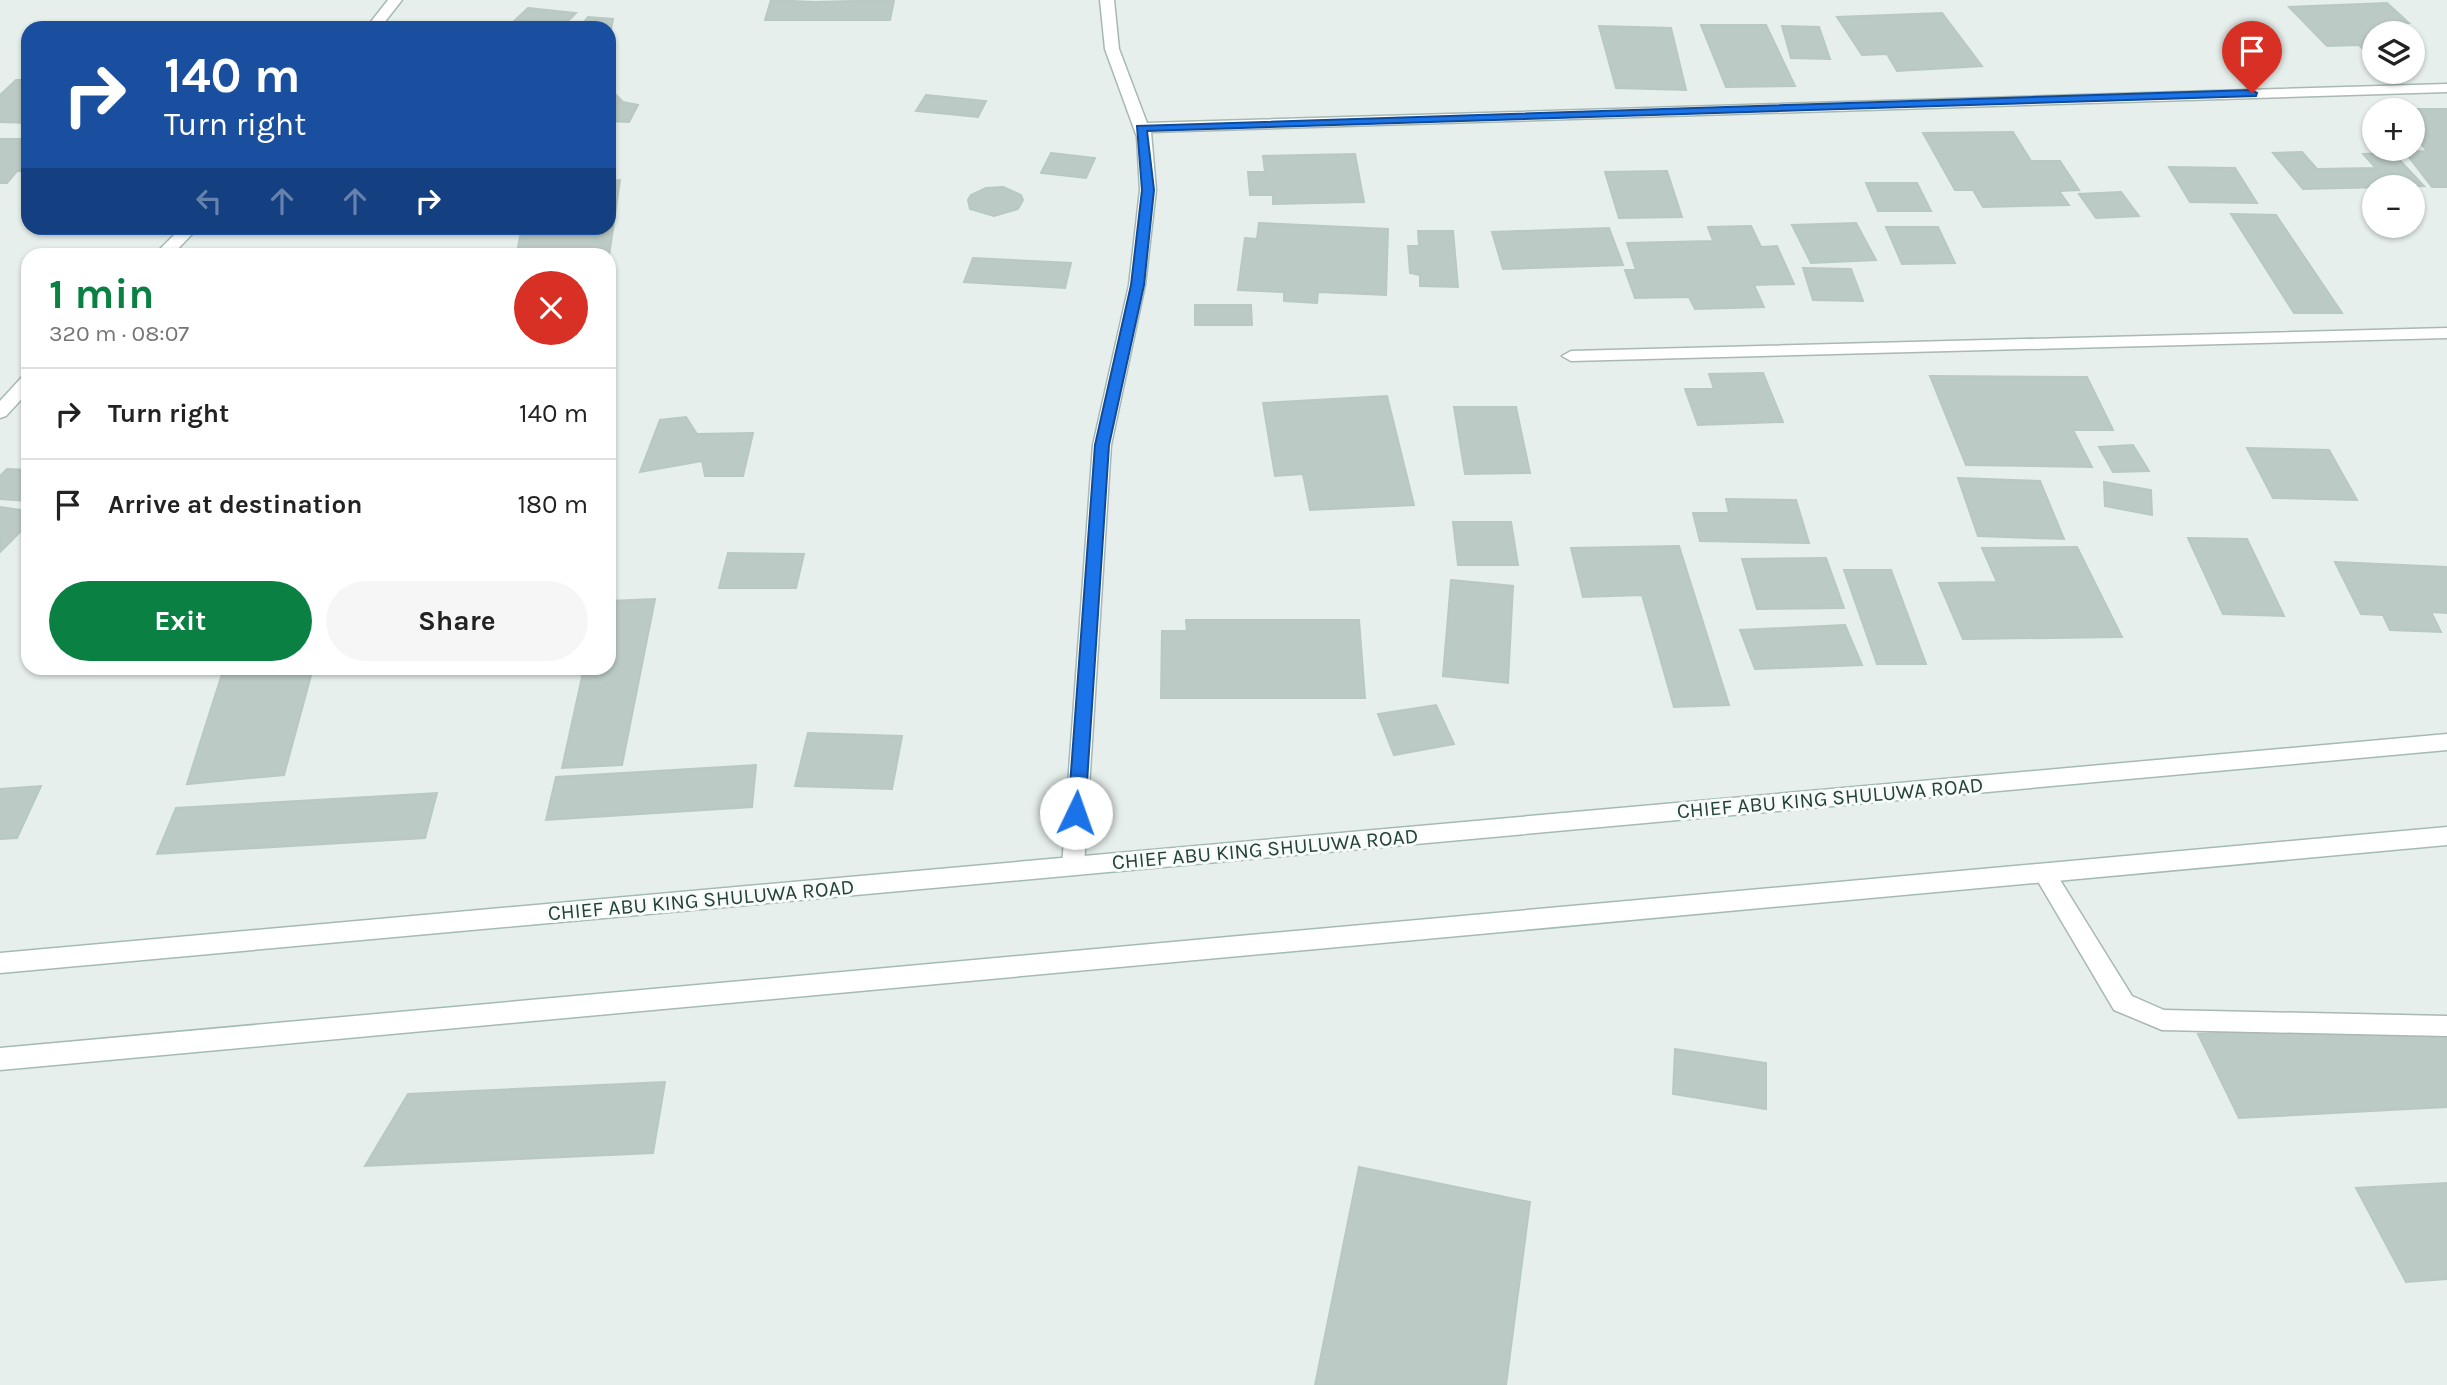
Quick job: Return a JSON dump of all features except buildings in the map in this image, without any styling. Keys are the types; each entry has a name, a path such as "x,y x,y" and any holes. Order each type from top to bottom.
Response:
{"street":[{"path":"378,21 395,0"},
{"path":"1073,866 1102,445 1137,285 1148,190 1141,128 1112,49 1107,0"},
{"path":"1141,128 2447,88"},
{"path":"169,248 183,235"},
{"path":"1571,356 2447,332"},
{"path":"0,412 21,389"},
{"name":"CHIEF ABU KING SHULUWA ROAD","path":"0,963 2447,742"},
{"path":"0,1059 2447,836"},
{"path":"2044,873 2123,1003 2143,1013 2162,1020 2447,1026"}],"route":[{"path":"1076,813 1102,445 1137,285 1148,190 1141,128 2252,93"}]}
